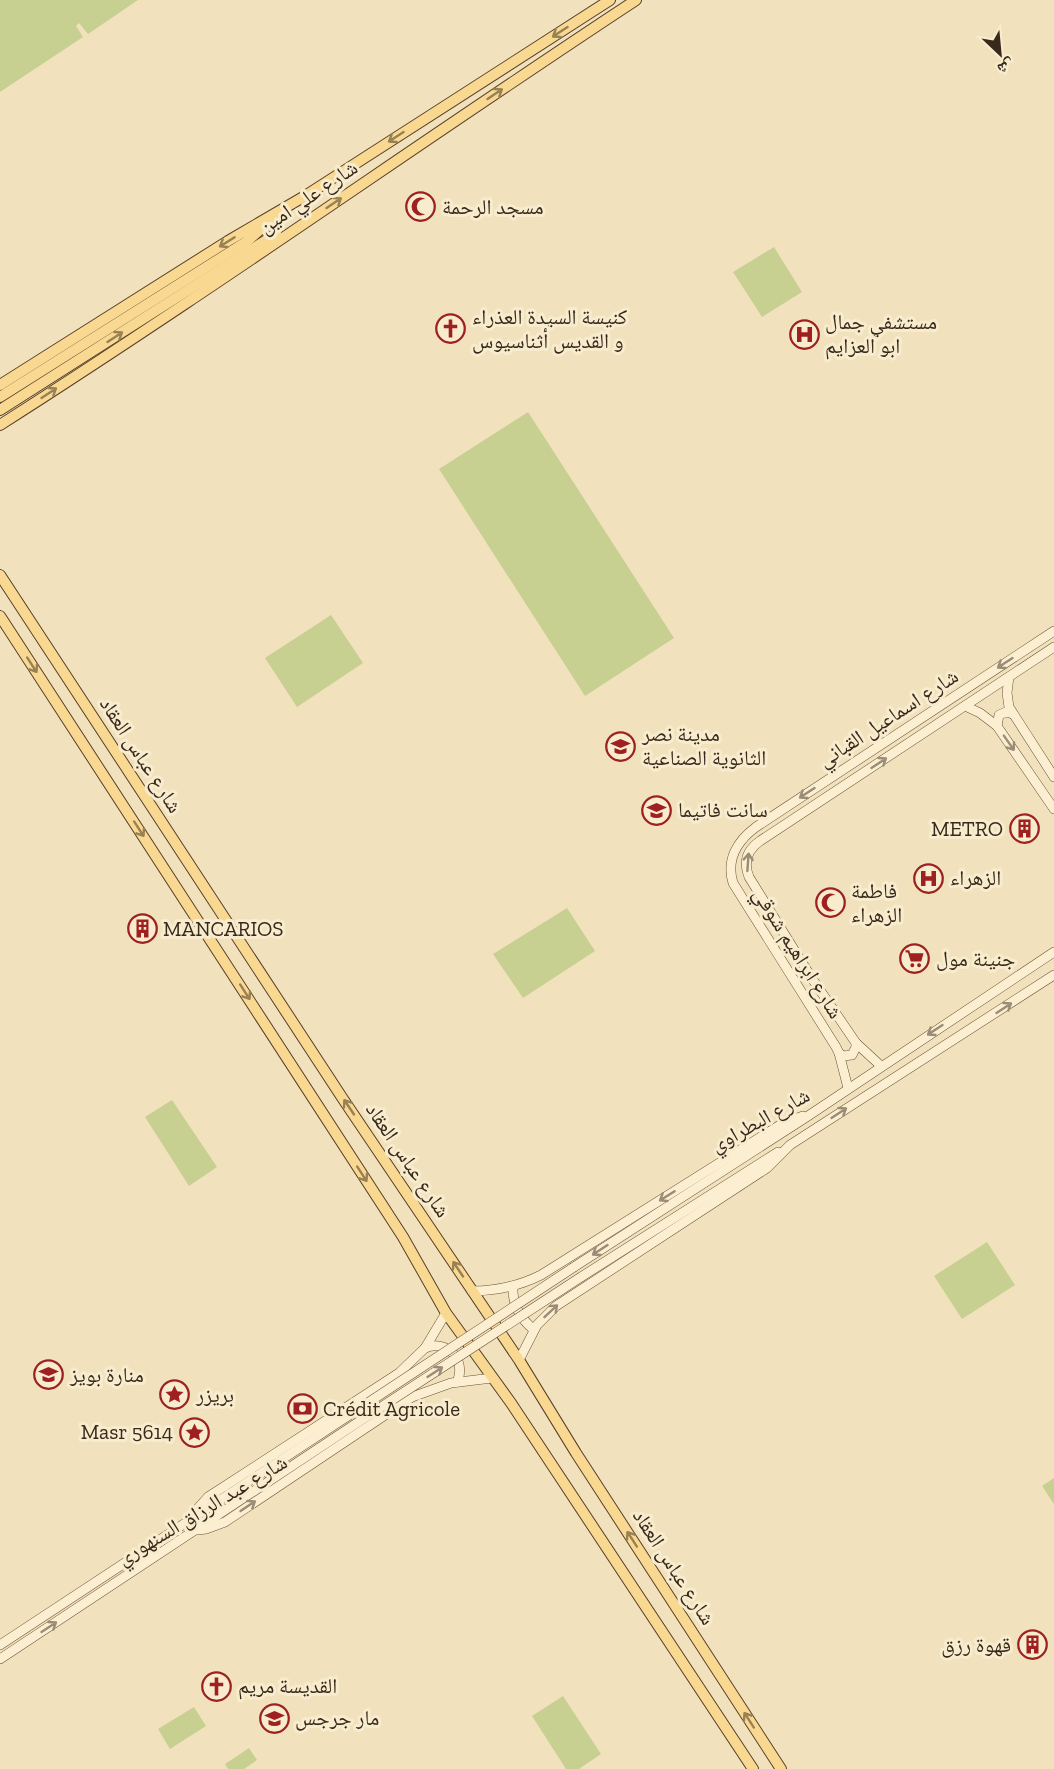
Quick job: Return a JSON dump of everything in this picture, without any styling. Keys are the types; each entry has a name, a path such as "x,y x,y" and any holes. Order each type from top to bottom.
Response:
{"main road":[{"name":"شارع علي امين","path":"0,385 236,236 278,213 610,0"},
{"name":"شارع علي امين","path":"0,425 173,313 636,0"},
{"path":"0,410 62,364 246,242 278,213"},
{"path":"0,398 62,364 274,236 316,216"},
{"name":"شارع عباس العقاد","path":"0,575 257,969 519,1360 576,1453 781,1769"},
{"name":"شارع عباس العقاد","path":"0,616 403,1237 446,1313 511,1403 753,1769"}],"street":[{"name":"شارع اسماعيل القباني","path":"744,837 850,764 1054,631"},
{"name":"شارع اسماعيل القباني","path":"760,841 1054,647"},
{"path":"1009,677 1007,700 1013,714 1054,777"},
{"path":"965,706 980,713 997,726 1054,809"},
{"path":"997,726 999,715 1006,712 1013,714"},
{"path":"850,764 858,776"},
{"name":"شارع ابراهيم شوقي","path":"744,837 732,859 730,871 733,884 839,1053 848,1088"},
{"name":"شارع ابراهيم شوقي","path":"760,841 753,846 746,860 749,876 811,977 856,1043 881,1066"},
{"name":"شارع البطراوي","path":"472,1291 513,1286 552,1269 783,1123 799,1116 808,1116 1054,952"},
{"name":"شارع البطراوي","path":"519,1360 534,1330 556,1306 766,1168 790,1145 1054,975"},
{"path":"839,1053 843,1056 852,1055 856,1043"},
{"path":"189,1520 808,1116"},
{"path":"196,1530 581,1277 790,1145"},
{"path":"513,1286 513,1298 517,1310 534,1330"},
{"name":"شارع عبد الرزاق السنهوري","path":"0,1645 189,1520 194,1511 208,1497 405,1368 425,1348 446,1313"},
{"path":"425,1348 439,1346 452,1351 458,1359 460,1368 457,1382"},
{"name":"شارع عبد الرزاق السنهوري","path":"0,1659 196,1530 225,1522 401,1404 425,1391 457,1382 492,1378"}],"green space":[{"path":"0,0 138,0 88,34 79,23 76,26 83,37 0,92"},
{"path":"774,247 802,292 762,317 733,272"},
{"path":"528,412 674,638 585,696 439,469"},
{"path":"331,615 363,663 297,707 265,658"},
{"path":"567,908 595,951 523,998 493,954"},
{"path":"172,1100 217,1167 189,1186 145,1117"},
{"path":"987,1242 1015,1285 962,1319 934,1276"},
{"path":"1054,1478 1054,1504 1042,1486"},
{"path":"563,1696 601,1754 579,1769 566,1769 532,1716"},
{"path":"194,1707 206,1726 170,1749 158,1729"},
{"path":"249,1748 257,1760 244,1769 228,1769 225,1764"}],"place":[{"name":"مسجد الرحمة","path":"421,207"},
{"name":"كنيسة السيدة العذراء و القديس أثناسيوس","path":"451,329"},
{"name":"مستشفي جمال ابو العزايم","path":"804,334"},
{"name":"مدينة نصر الثانوية الصناعية","path":"621,746"},
{"name":"سانت فاتيما","path":"657,810"},
{"name":"METRO","path":"1024,829"},
{"name":"الزهراء","path":"929,878"},
{"name":"فاطمة الزهراء","path":"830,903"},
{"name":"MANCARIOS","path":"142,929"},
{"name":"جنينة مول","path":"915,959"},
{"name":"منارة بويز","path":"49,1375"},
{"name":"بريزر","path":"175,1395"},
{"name":"Crédit Agricole","path":"302,1409"},
{"name":"Masr 5614","path":"194,1432"},
{"name":"قهوة رزق","path":"1032,1645"},
{"name":"القديسة مريم","path":"217,1686"},
{"name":"مار جرجس","path":"274,1718"}]}
